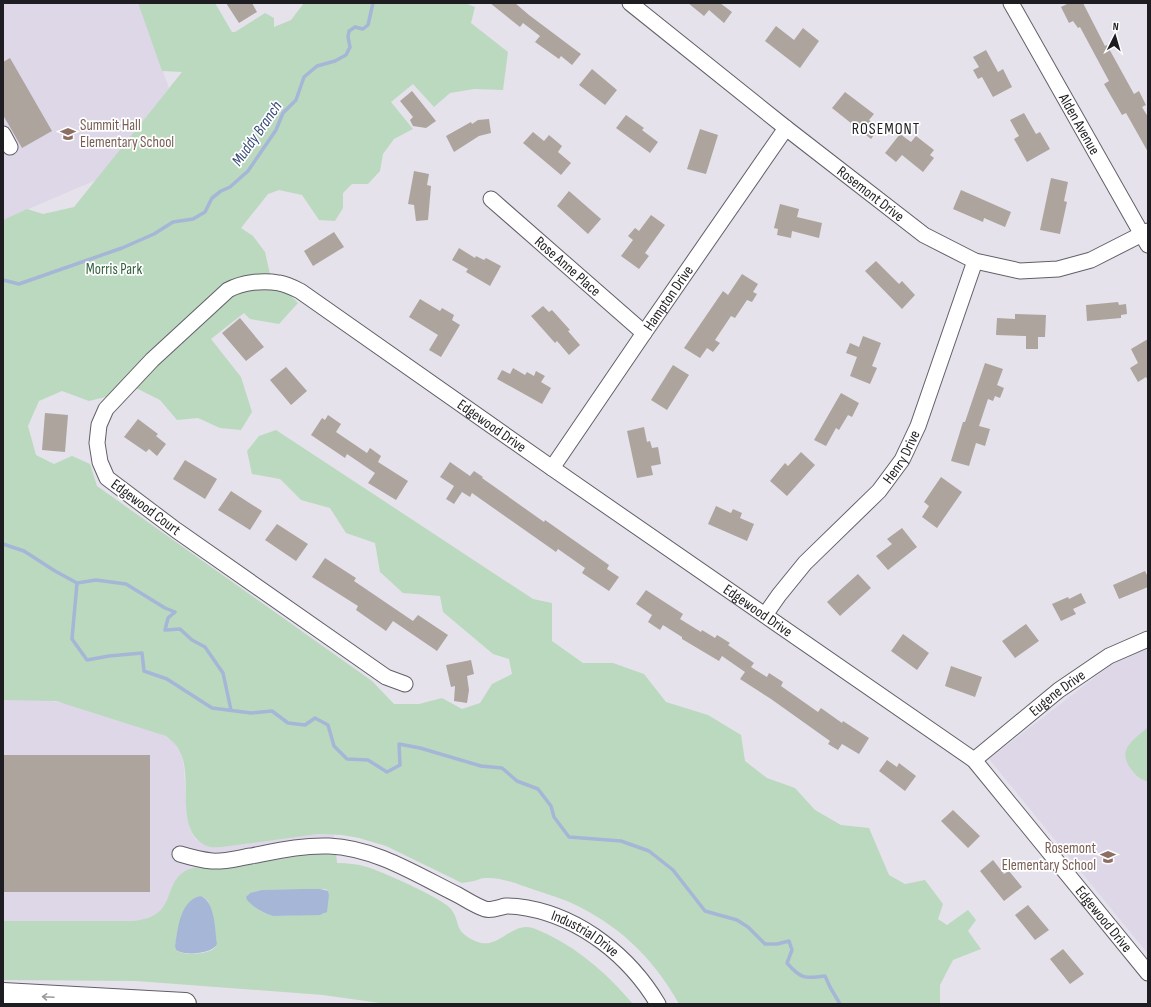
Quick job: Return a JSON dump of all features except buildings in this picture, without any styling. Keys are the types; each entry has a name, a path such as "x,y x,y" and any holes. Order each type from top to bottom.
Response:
{"highway":[{"path":"3,994 184,1004"}],"street":[{"name":"Rosemont Drive","path":"631,3 786,128 924,235 976,261 1020,271 1058,269 1091,260 1146,237"},
{"name":"Alden Avenue","path":"1011,3 1146,237"},
{"name":"Hampton Drive","path":"552,468 786,128"},
{"name":"Rose Anne Place","path":"491,199 644,333"},
{"name":"Henry Drive","path":"765,615 805,563 879,491 902,460 918,426 976,261"},
{"name":"Edgewood Court","path":"318,303 300,291 280,283 251,283 228,290 152,360 106,409 99,425 97,443 100,462 107,478 176,530 386,677 405,684"},
{"name":"Edgewood Drive","path":"318,303 552,468 974,760 1148,973"},
{"name":"Eugene Drive","path":"974,760 1059,690 1109,656 1148,639"},
{"name":"Industrial Drive","path":"180,854 197,859 218,861 311,847 330,846 348,848 369,853 392,862 487,910 506,906 527,908 549,914 571,923 594,937 614,952 638,976 658,1004"}],"shaded area":[{"name":"Summit Hall Elementary School","path":"12,3 138,3 169,88 96,180 3,220 3,5"},
{"path":"3,640 46,700 69,704 154,731 166,736 174,743 181,753 184,768 187,818 191,832 196,840 222,847 289,837 318,834 334,835 341,895 3,939"},
{"name":"Rosemont Elementary School","path":"1148,648 1148,954 989,759 1112,664"}],"green space":[{"name":"Morris Park","path":"138,3 215,3 232,32 235,32 265,13 274,18 274,27 291,20 304,3 465,3 475,7 471,23 508,52 503,90 474,89 450,93 434,107 413,84 391,102 413,129 394,139 383,154 380,171 368,184 352,184 343,193 343,208 335,221 319,220 302,195 279,190 268,194 241,228 253,236 265,252 270,274 298,303 279,324 250,319 244,313 211,339 241,377 252,412 241,430 220,428 198,418 177,420 160,400 138,389 89,401 62,391 39,401 28,426 36,455 54,464 72,456 90,464 97,486 372,681 394,704 419,704 442,698 462,709 480,703 492,684 512,674 509,659 493,654 443,612 440,596 403,593 380,572 375,543 346,533 330,508 301,500 280,479 252,474 247,451 259,436 276,430 533,599 552,603 552,641 583,663 613,663 644,674 666,702 708,715 741,735 745,761 767,778 795,788 815,810 841,825 869,828 889,875 905,884 925,880 943,904 938,919 947,925 968,910 976,920 968,931 981,949 953,960 940,985 940,1004 679,1004 658,971 632,943 618,931 585,910 567,901 517,884 491,878 462,883 386,846 359,838 342,835 318,834 222,847 207,846 197,839 190,829 187,817 184,763 177,747 166,736 56,701 3,700 3,220 27,209 43,214 74,207 182,72 162,71"},
{"path":"1148,727 1148,782 1135,774 1125,756 1129,745"},
{"path":"321,854 336,855 337,863 367,867 412,886 446,904 454,914 458,926 463,933 473,940 481,943 494,941 519,928 529,927 541,931 573,949 595,965 633,1004 387,1004 323,995 136,981 3,980 3,921 132,921 147,918 157,914 163,907 174,883 179,876 187,870 195,868 221,869","holes":["326,889 328,891 329,895 324,914 273,916 259,910 247,900 248,894 262,890","199,896 206,899 209,903 213,918 216,946 209,951 197,954 179,952 176,950 175,945 183,912"]}],"water":[{"path":"320,889 328,891 327,912 320,915 273,916 256,908 247,900 246,897 250,893 262,890"},
{"path":"200,896 209,903 215,924 217,944 210,950 204,952 180,952 176,950 175,946 181,916 188,903"}],"waterway":[{"name":"Muddy Branch","path":"3,280 19,284 122,248 154,234 173,222 193,219 205,212 212,198 221,191 230,187 248,171 276,130 283,113 296,100 304,77 317,66 335,61 346,55 350,47 348,37 349,31 355,27 363,29 368,25 373,3"},
{"path":"3,544 24,551 77,583 72,639 87,660 142,653 144,671 167,679 212,708 251,713 272,711 288,723 305,725 315,718 328,725 334,746 347,759 368,760 387,772 400,765 399,744 420,748 481,766 502,768 517,781 538,789 551,806 554,817 569,837 621,841 649,851 673,870 705,911 737,920 748,927 765,944 777,944 789,941 792,950 787,963 796,972 804,977 825,976 840,1004"},
{"path":"77,583 96,580 126,584 165,608 175,612 168,618 165,630 180,629 192,640 205,647 223,673 231,710"}],"place":[{"name":"Summit Hall Elementary School","path":"68,134"},
{"name":"Rosemont Elementary School","path":"1108,857"}],"district":[{"name":"ROSEMONT","path":"886,128"}]}
